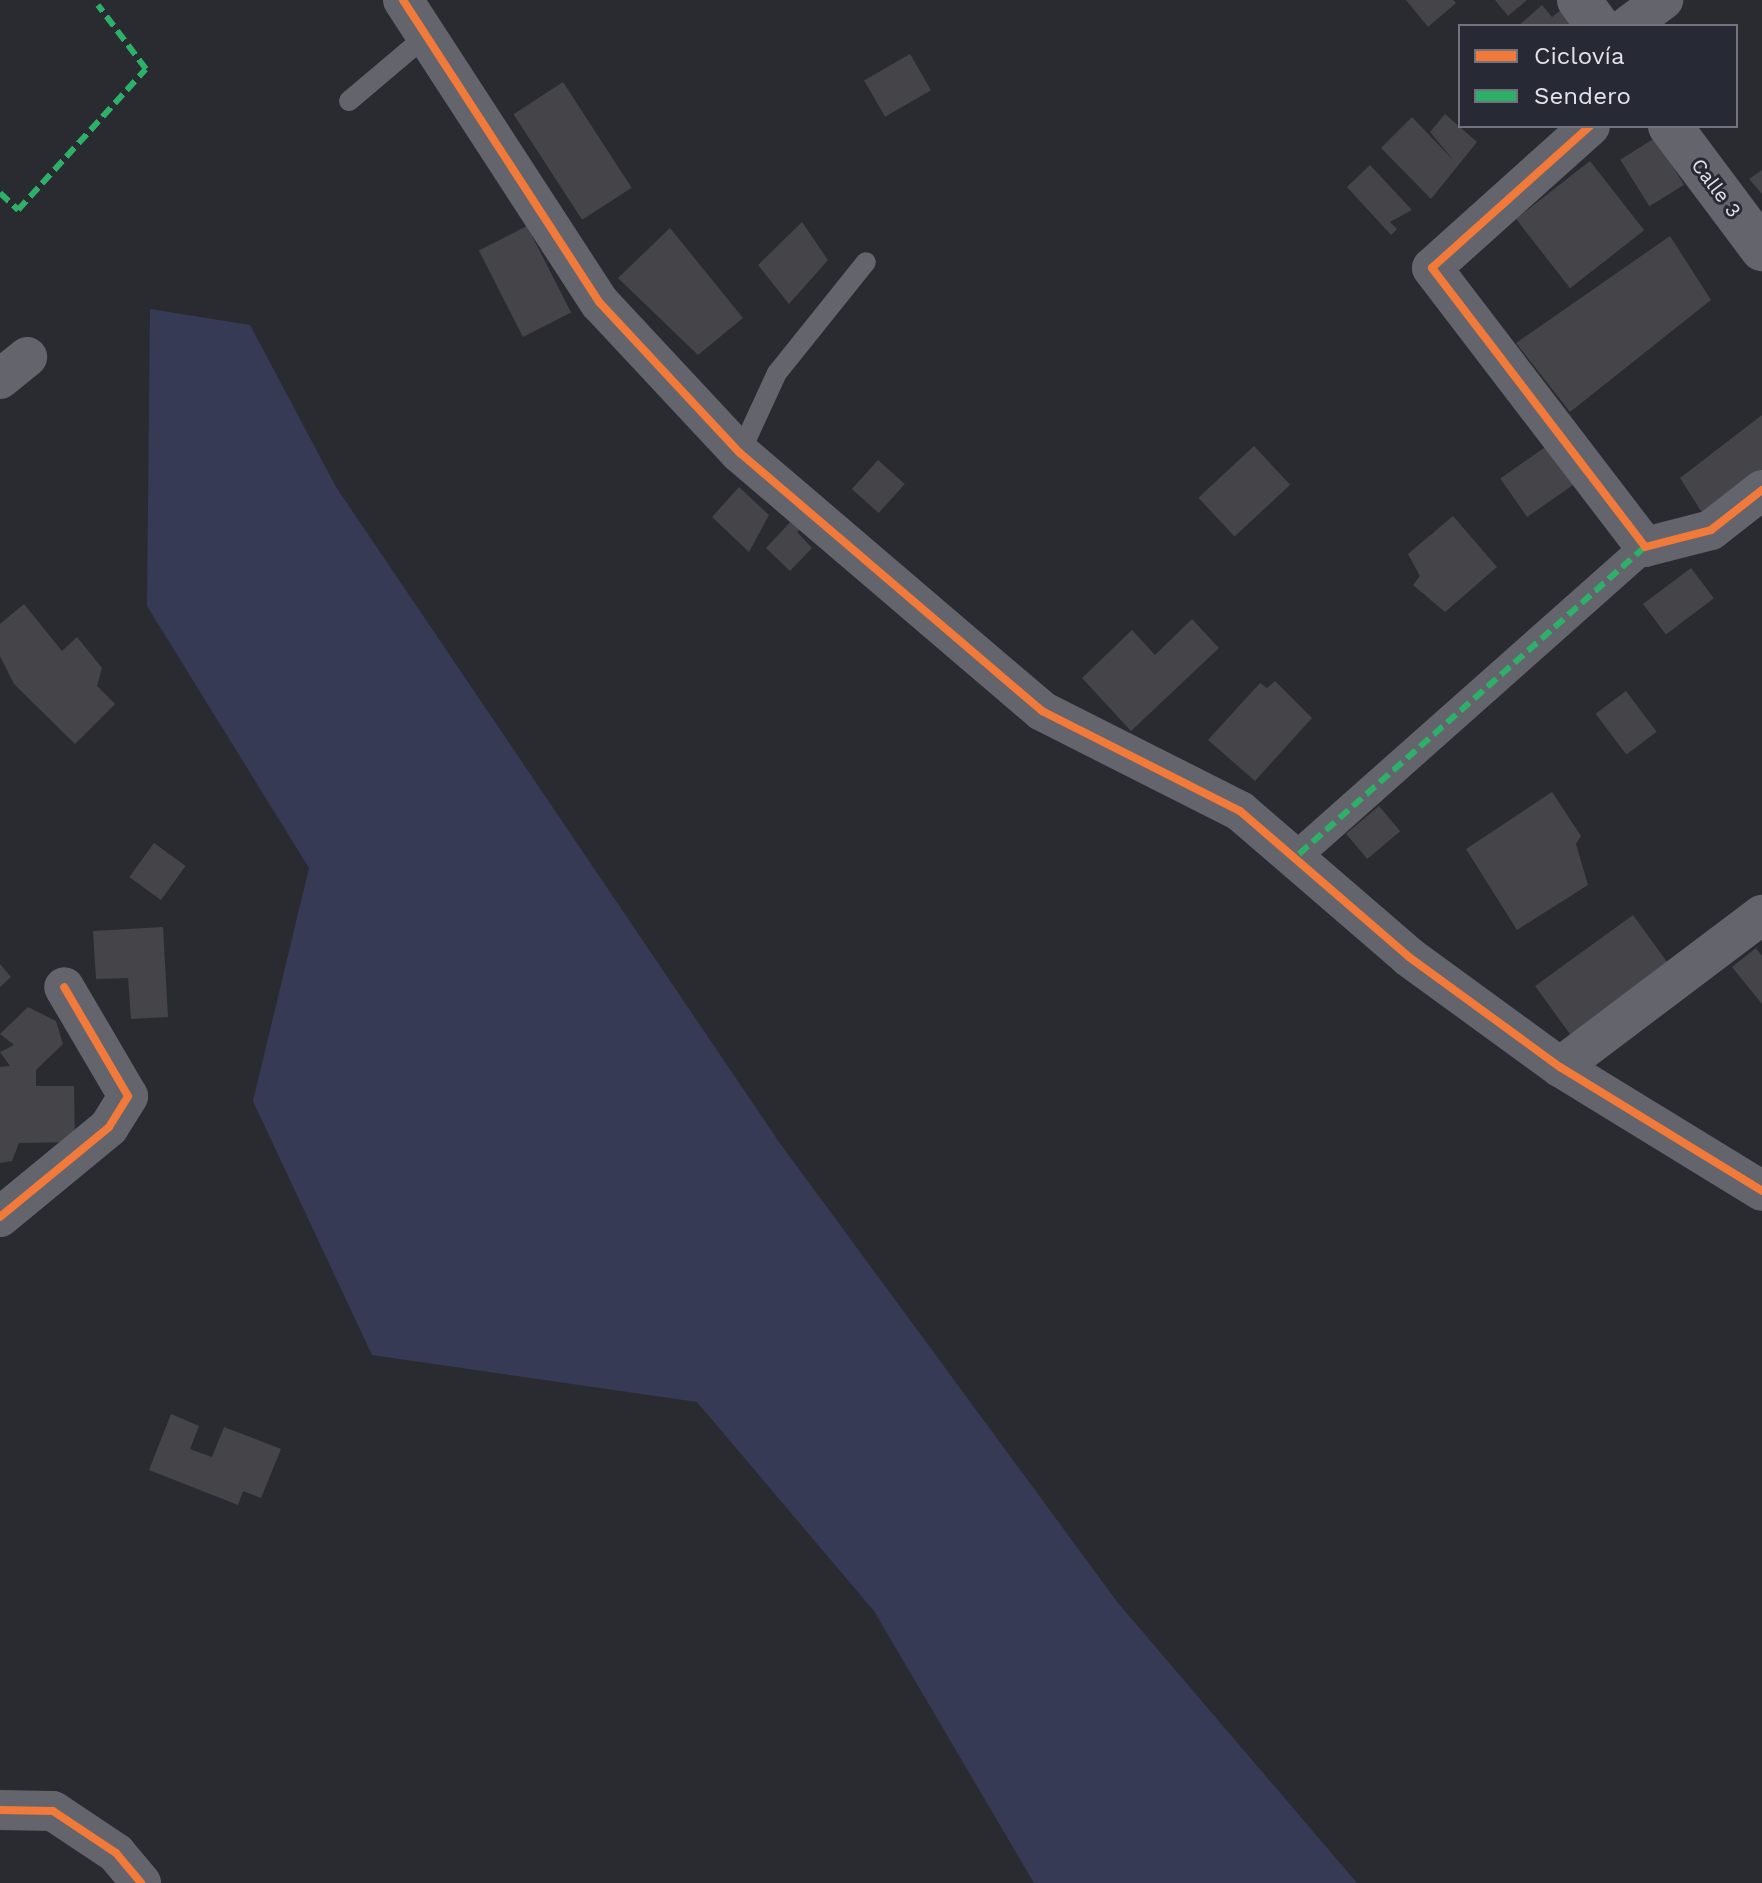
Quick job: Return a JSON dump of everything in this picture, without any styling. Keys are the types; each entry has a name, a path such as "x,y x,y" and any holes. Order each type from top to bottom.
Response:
{"street":[{"path":"403,0 600,303 740,453 1042,711 1240,811 1299,854 1409,957 1560,1067 1762,1191"},
{"path":"1579,0 1597,24"},
{"path":"1631,24 1663,0"},
{"path":"1588,128 1432,268 1645,547"},
{"name":"Calle 3","path":"1671,128 1762,249"},
{"path":"1299,854 1645,547 1711,530 1762,490"},
{"path":"1560,1067 1762,915"},
{"path":"0,1217 109,1127 128,1096 64,987"},
{"path":"0,1810 53,1811 116,1853 141,1883"}],"lane":[{"path":"349,101 427,35"},
{"path":"740,453 777,373 866,262"}],"shaded area":[{"path":"150,309 250,325 336,487 779,1142 1118,1603 1357,1883 1034,1883 874,1611 697,1402 372,1355 253,1101 309,868 147,606"}],"building":[{"path":"1406,0 1453,0 1456,3 1428,27"},
{"path":"1495,0 1527,0 1508,16"},
{"path":"1570,3 1586,24 1520,24 1542,5 1552,17"},
{"path":"910,54 931,90 885,117 864,80"},
{"path":"563,82 632,188 582,220 514,114"},
{"path":"1445,114 1477,142 1431,199 1381,148 1412,117 1454,161 1430,132"},
{"path":"1655,138 1684,185 1649,206 1620,160"},
{"path":"1590,161 1644,230 1570,288 1516,219"},
{"path":"1370,165 1412,210 1390,222 1397,229 1391,235 1347,187"},
{"path":"1762,170 1762,194 1749,179"},
{"path":"802,222 828,260 789,304 758,265"},
{"path":"527,226 571,312 523,337 479,251"},
{"path":"670,228 743,318 698,355 618,278"},
{"path":"1670,236 1711,300 1570,412 1516,343"},
{"path":"1762,415 1762,483 1710,525 1680,478"},
{"path":"1551,443 1578,482 1527,517 1500,479"},
{"path":"1254,446 1290,485 1235,537 1198,498"},
{"path":"878,460 905,484 879,513 852,489"},
{"path":"739,487 769,515 749,552 712,517"},
{"path":"796,516 807,525 797,532 812,548 790,571 766,548"},
{"path":"1453,516 1497,567 1445,612 1413,585 1420,576 1408,554"},
{"path":"1691,568 1714,598 1666,634 1643,604"},
{"path":"24,604 62,651 77,637 102,668 97,686 115,704 75,744 14,684 0,656 0,624"},
{"path":"1192,619 1219,648 1131,731 1082,678 1132,630 1155,655"},
{"path":"1275,681 1312,718 1255,781 1208,740 1260,683 1267,688"},
{"path":"1626,691 1657,732 1626,755 1596,714"},
{"path":"1552,792 1581,836 1576,844 1588,885 1517,930 1466,849"},
{"path":"1379,806 1400,831 1367,859 1346,834"},
{"path":"154,843 186,866 161,900 129,877"},
{"path":"1633,915 1673,970 1575,1041 1535,986"},
{"path":"163,927 168,1017 131,1019 128,978 96,979 93,931"},
{"path":"1756,948 1762,956 1762,1004 1732,967"},
{"path":"0,964 11,977 0,987"},
{"path":"28,1007 56,1021 63,1044 36,1070 36,1086 74,1086 75,1142 19,1143 12,1161 0,1163 0,1067 10,1066 0,1052 14,1045 0,1034"},
{"path":"171,1414 199,1426 190,1449 212,1457 224,1427 281,1449 261,1498 243,1491 238,1505 149,1470"}],"marked path":[{"path":"0,193 18,210 146,69 98,5"},
{"path":"1299,854 1645,547"}],"cycle path":[{"path":"403,0 600,303 740,453 1042,711 1240,811 1409,957 1560,1067 1762,1191"},
{"path":"1588,128 1432,268 1645,547 1711,530 1762,490"},
{"path":"0,1217 109,1127 128,1096 64,987"},
{"path":"0,1810 53,1811 116,1853 141,1883"}]}
